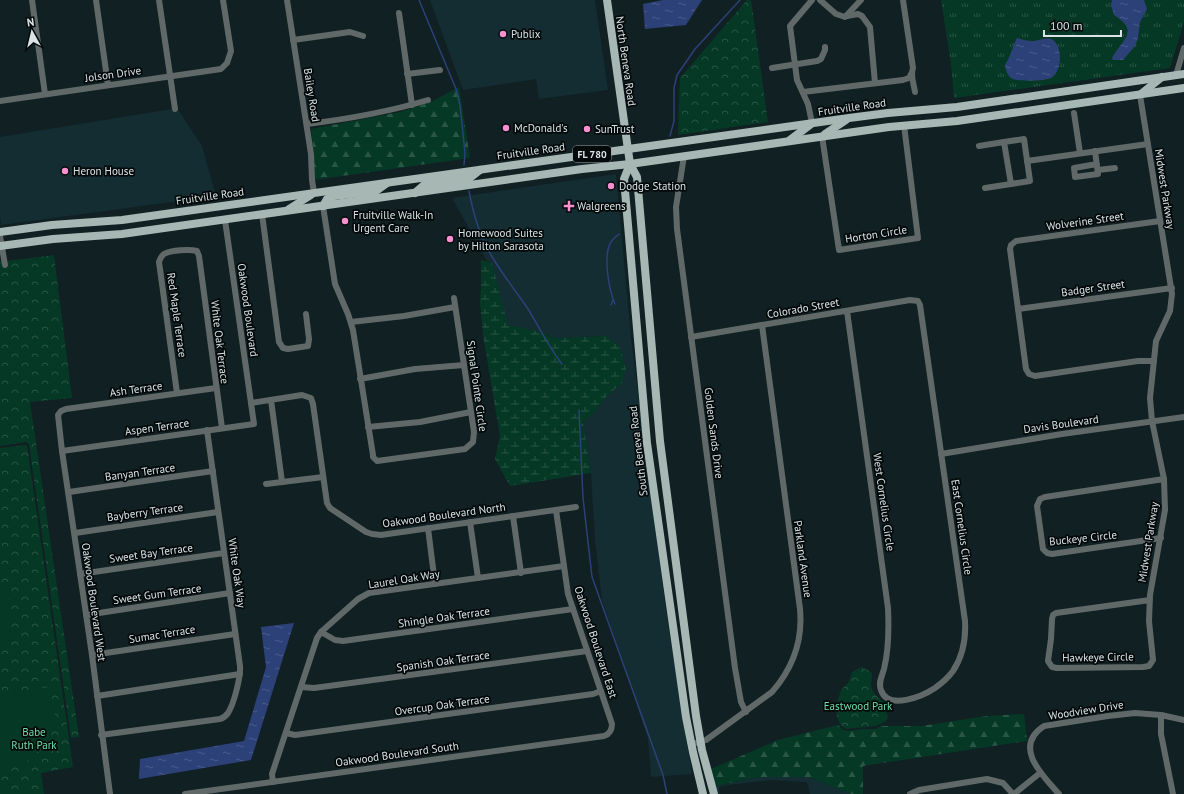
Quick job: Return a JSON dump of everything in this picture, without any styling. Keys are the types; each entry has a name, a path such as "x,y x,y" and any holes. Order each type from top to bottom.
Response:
{"main road":[{"name":"North Beneva Road","path":"607,0 627,149"},
{"name":"Fruitville Road","path":"0,232 52,225 122,220 812,123 888,113 957,107 1180,74"},
{"path":"1140,95 1162,77"},
{"name":"FL 780","path":"1,246 53,239 122,234 582,169 630,164 789,140 904,125 957,121 1184,88"},
{"path":"822,136 849,118"},
{"path":"789,140 812,123"},
{"name":"South Beneva Road","path":"627,149 630,164 637,177 660,441 700,741 714,794"},
{"name":"South Beneva Road","path":"630,164 624,179 647,443 689,734 703,794"},
{"path":"416,193 424,185 468,178 474,176 480,170"},
{"path":"323,206 327,199 334,196 376,191 387,182"},
{"path":"287,211 314,193"}],"street":[{"path":"32,0 45,94"},
{"path":"96,0 108,85"},
{"path":"160,0 175,109"},
{"name":"Jolson Drive","path":"0,101 217,70 227,63 231,51 224,0"},
{"name":"Bailey Road","path":"287,0 312,154 312,180 314,193"},
{"path":"812,0 790,26 797,80 808,104 812,123"},
{"path":"820,0 836,14 844,17 858,14 862,16 870,27 875,83"},
{"path":"847,16 861,0"},
{"path":"803,92 909,78 913,68 903,0"},
{"path":"399,13 412,105"},
{"path":"293,40 350,32 363,36"},
{"path":"772,68 822,59 825,47"},
{"path":"1180,74 1184,48"},
{"path":"407,74 440,70"},
{"path":"911,74 914,81 915,92"},
{"name":"Midwest Parkway","path":"1140,95 1172,288 1170,311 1156,341 1150,398 1152,421 1164,479 1165,510 1150,600 1149,621 1153,660 1151,664"},
{"path":"307,124 400,109 428,100"},
{"path":"1074,113 1080,153"},
{"name":"Horton Circle","path":"822,136 839,250 918,238 904,125"},
{"path":"979,146 1024,139 1030,181 985,188"},
{"path":"1004,142 1011,184"},
{"path":"1027,161 1148,144"},
{"path":"1095,151 1097,167 1115,168"},
{"name":"Golden Sands Drive","path":"684,156 678,188 676,217 735,668 741,702 746,712"},
{"name":"Signal Pointe Circle","path":"323,206 335,284 351,322 368,427 373,454 376,460 384,461 420,456 465,449 471,446 474,438 454,298"},
{"path":"262,214 281,346 285,349 308,346 309,339 306,314"},
{"name":"Oakwood Boulevard","path":"225,220 254,424"},
{"name":"Wolverine Street","path":"1018,309 1010,250 1013,243 1016,241 1160,221"},
{"path":"0,236 5,265"},
{"name":"Red Maple Terrace","path":"178,393 159,262 164,254 191,249 198,252 200,259"},
{"name":"White Oak Terrace","path":"200,259 222,428"},
{"name":"Badger Street","path":"1018,309 1172,288"},
{"name":"Colorado Street","path":"691,337 910,300 921,303"},
{"name":"East Cornelius Circle","path":"884,695 891,700 899,701 916,697 935,688 952,672 959,660 964,645 965,621 921,303"},
{"path":"351,322 404,316 455,307"},
{"path":"1018,309 1026,369 1028,374 1035,376 1138,361 1154,361"},
{"name":"West Cornelius Circle","path":"847,311 888,608 888,647 880,685 884,695"},
{"name":"Parkland Avenue","path":"691,744 706,740 772,692 786,674 796,651 801,626 799,601 762,325"},
{"path":"360,379 416,368 464,365"},
{"name":"Ash Terrace","path":"59,413 66,409 216,388"},
{"path":"251,403 302,395 311,398 313,404 323,477 266,484"},
{"path":"271,400 282,482"},
{"path":"368,427 420,422 471,412"},
{"name":"Oakwood Boulevard West","path":"59,413 58,419 62,451 75,533 110,794"},
{"name":"Davis Boulevard","path":"941,454 1062,434 1184,417"},
{"name":"Aspen Terrace","path":"62,451 254,424"},
{"name":"White Oak Way","path":"102,735 220,719 226,716 229,711 240,674 207,430"},
{"name":"Banyan Terrace","path":"69,492 213,471"},
{"name":"Oakwood Boulevard North","path":"323,477 328,506 369,533 381,535 576,507"},
{"name":"Buckeye Circle","path":"1161,538 1052,554 1047,553 1043,550 1042,546 1037,506 1040,499 1045,497 1164,479"},
{"name":"Oakwood Boulevard East","path":"556,510 568,594 612,724 611,731"},
{"name":"Bayberry Terrace","path":"75,533 218,512"},
{"path":"513,516 521,573"},
{"path":"470,522 478,578"},
{"path":"428,528 435,584"},
{"name":"Sweet Bay Terrace","path":"80,574 224,553"},
{"name":"Laurel Oak Way","path":"273,782 272,774 316,640 321,632 358,599 366,594 564,566"},
{"name":"Sweet Gum Terrace","path":"86,615 230,593"},
{"name":"Hawkeye Circle","path":"1150,600 1056,613 1052,619 1048,661 1051,666 1057,668 1143,667 1151,664"},
{"name":"Shingle Oak Terrace","path":"321,632 335,640 343,641 573,609"},
{"name":"Sumac Terrace","path":"92,655 235,634"},
{"name":"Spanish Oak Terrace","path":"301,687 314,688 587,651"},
{"path":"97,696 240,674"},
{"name":"Overcup Oak Terrace","path":"286,733 295,735 593,694 601,691"},
{"name":"Woodview Drive","path":"1059,794 1040,773 1032,759 1031,742 1036,732 1044,726 1125,714 1145,713 1184,720"},
{"path":"1161,715 1161,734 1173,794"},
{"name":"Oakwood Boulevard South","path":"184,794 604,736 611,731"},
{"path":"910,794 919,790 987,779 1003,784 1013,794 1040,773"}],"shaded area":[{"path":"430,0 595,0 608,90 539,99 536,79 463,90"},
{"path":"177,108 202,146 216,196 1,225 0,137 172,109 173,112 177,111"},
{"path":"616,174 631,338 666,610 692,774 651,777 648,739 602,600 595,540 591,473 583,422 593,414 607,396 622,382 606,336 554,338 537,331 507,325 492,263 487,261 452,198"},
{"path":"759,777 809,777 850,794 810,794 806,782 770,780 721,786 719,788 720,794 718,794 715,789 715,786"}],"green space":[{"path":"747,0 751,0 768,122 678,135 680,78"},
{"path":"941,0 1184,0 1184,22 1170,68 954,98 951,64"},
{"path":"459,87 470,158 314,180 314,154 311,129 400,112 431,102"},
{"path":"54,255 72,398 30,402 79,737 71,738 29,444 26,442 0,446 0,261 2,261 3,268 8,267 7,261"},
{"path":"481,260 492,263 508,325 537,331 554,338 606,336 620,347 626,370 622,383 607,396 593,414 583,422 591,473 510,486 495,459 500,436 483,335 480,302"},
{"name":"Babe Ruth Park","path":"27,445 73,767 41,773 44,794 0,794 0,448"},
{"path":"6,584 11,624 9,636 0,651 0,585"},
{"name":"Eastwood Park","path":"862,667 871,672 871,685 873,691 880,700 885,703 885,709 888,717 886,721 876,726 846,729 839,722 837,717 838,701 841,691 849,681 852,672"},
{"path":"50,687 55,718 48,738 38,751 27,761 19,765 0,767 0,694"},
{"path":"1024,714 1027,741 863,766 863,794 850,794 809,777 759,777 715,786 711,769 778,740 838,725 843,730 849,731 876,729 881,726 921,726 987,716"}],"water":[{"path":"663,0 702,0 686,25 645,29 643,4"},
{"path":"1112,0 1144,0 1147,9 1140,22 1138,38 1135,46 1123,60 1113,60 1112,58 1128,31 1122,21 1114,15 1111,5"},
{"path":"1017,38 1030,41 1046,39 1053,40 1056,43 1060,54 1059,65 1055,75 1048,79 1025,81 1011,78 1005,65"},
{"path":"294,623 251,760 139,779 140,759 244,741 266,667 261,627"}],"waterway":[{"path":"419,0 456,89 460,105 465,153 464,165"},
{"path":"670,136 674,121 674,88 677,75 695,49 740,0"},
{"path":"469,191 477,224 487,248 528,309 548,344 562,364"},
{"path":"615,304 609,283 607,259 610,244 619,234"},
{"path":"611,305 613,300"},
{"path":"579,410 583,498 592,577 663,775 667,794"}],"place":[{"name":"Publix","path":"503,34"},
{"name":"McDonald's","path":"506,128"},
{"name":"SunTrust","path":"587,129"},
{"name":"Heron House","path":"65,171"},
{"name":"Dodge Station","path":"611,186"},
{"name":"Walgreens","path":"569,206"},
{"name":"Fruitville Walk-In Urgent Care","path":"345,221"},
{"name":"Homewood Suites by Hilton Sarasota","path":"450,239"}]}
